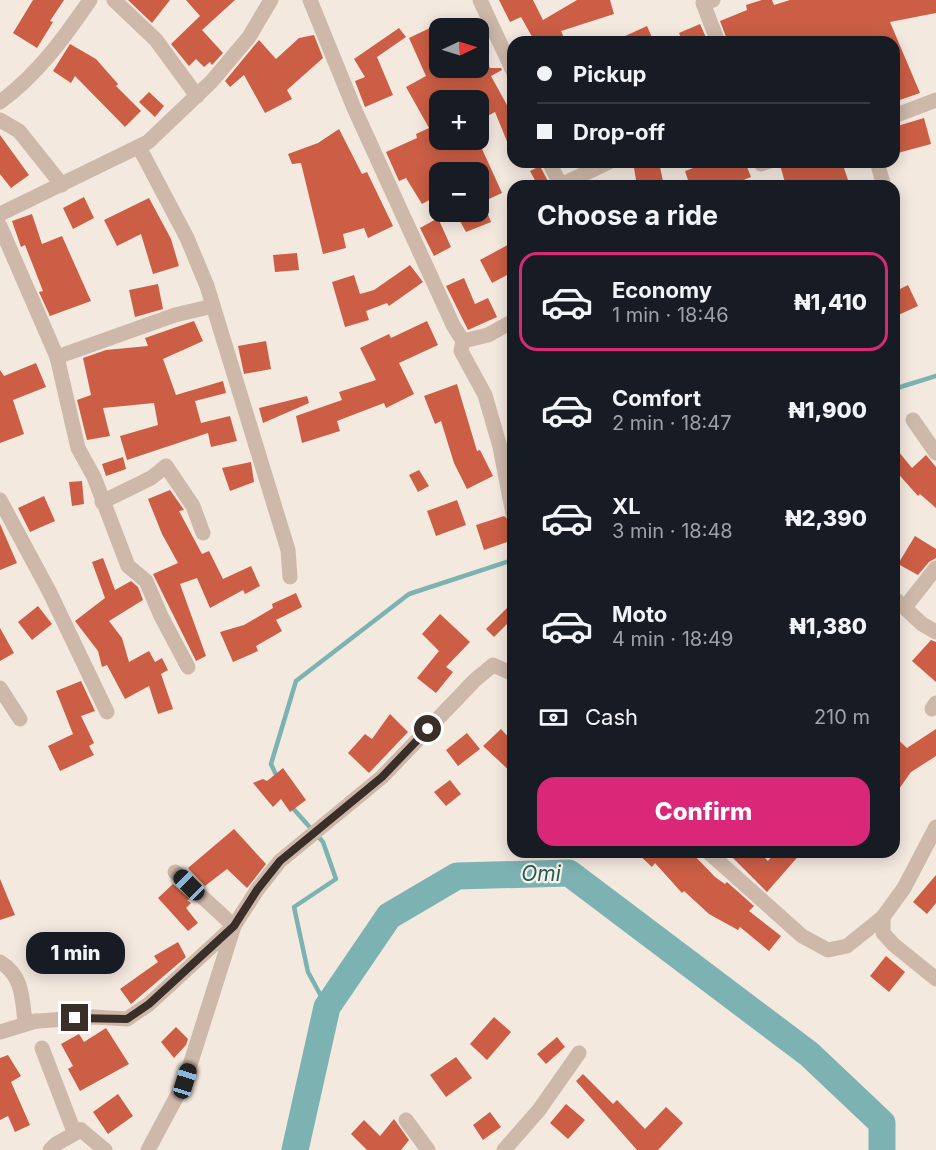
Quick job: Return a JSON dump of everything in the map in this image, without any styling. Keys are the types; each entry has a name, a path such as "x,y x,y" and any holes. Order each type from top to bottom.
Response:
{"street":[{"path":"0,102 21,87 39,68 90,0"},
{"path":"114,0 156,40 197,96"},
{"path":"0,214 148,142 197,96 249,37 271,0"},
{"path":"310,0 354,108 453,325 463,341 461,351 485,395 500,447 507,483"},
{"path":"480,0 507,58"},
{"path":"713,0 703,3 716,36"},
{"path":"900,114 936,100"},
{"path":"0,120 19,131 62,184"},
{"path":"139,147 187,238 213,306 288,550 290,578"},
{"path":"573,180 597,168"},
{"path":"0,226 57,357 78,448 94,477 128,566 146,581 161,616 188,667"},
{"path":"57,357 175,315 213,306"},
{"path":"463,341 488,335 507,324"},
{"path":"913,420 936,453"},
{"path":"102,502 151,478 166,466 193,506 203,533"},
{"path":"0,500 49,591 107,712"},
{"path":"936,568 900,602 922,624 936,632"},
{"path":"0,962 10,968 19,982 25,1022 94,1017 127,1019 149,1004 234,926 257,890 280,861 382,777 475,680 493,664 507,671"},
{"path":"0,688 20,719"},
{"path":"715,858 802,936 828,950 847,946 883,917 904,888 936,827"},
{"path":"175,872 234,926"},
{"path":"883,917 883,933 894,945 936,979"},
{"path":"148,1150 185,1081 234,926"},
{"path":"0,1032 36,1021"},
{"path":"42,1048 73,1129 81,1130 105,1150"},
{"path":"504,1150 539,1110 579,1053"},
{"path":"406,1120 428,1150"},
{"path":"50,1150 81,1130"}],"building":[{"path":"33,0 64,0 50,21 53,22 37,48 13,33"},
{"path":"128,0 170,0 152,23"},
{"path":"186,0 235,0 202,30 223,53 212,65 210,62 204,67 196,59 189,66 171,44 200,16"},
{"path":"499,0 533,0 543,20 577,0 610,0 614,14 561,31 563,36 532,36 521,17 510,22"},
{"path":"762,0 772,0 774,5 790,0 936,0 936,13 890,22 896,36 726,36 720,21 747,10 746,5"},
{"path":"700,24 705,36 680,36 679,33"},
{"path":"647,26 651,36 625,36"},
{"path":"399,28 406,37 377,57 393,95 365,107 355,81 365,77 354,59"},
{"path":"429,28 429,78 489,78 489,66 501,68 502,70 491,76 507,105 507,141 495,112 489,115 489,90 429,90 429,128 406,87 426,76 409,38"},
{"path":"314,35 323,58 287,90 292,99 265,113 244,75 230,87 225,81 259,40 276,59 299,38"},
{"path":"70,44 96,59 118,84 116,86 141,111 125,127 75,76 71,83 53,71"},
{"path":"900,46 920,93 900,100"},
{"path":"149,92 164,106 155,117 139,102"},
{"path":"924,118 931,144 900,152 900,125"},
{"path":"429,128 429,150 483,150 488,162 429,162 429,200 422,204 406,178 399,181 386,152 417,138 416,134"},
{"path":"339,129 362,174 367,172 393,226 368,238 364,228 343,234 346,248 323,254 301,163 292,164 288,154 318,143"},
{"path":"0,135 29,175 11,188 0,174"},
{"path":"489,164 502,193 489,199"},
{"path":"541,168 547,180 535,180 530,171"},
{"path":"634,168 660,168 663,180 636,180"},
{"path":"693,168 747,168 751,177 744,180 688,180 685,171"},
{"path":"781,168 844,168 848,180 784,180"},
{"path":"84,197 94,218 73,229 63,208"},
{"path":"149,198 171,239 179,266 153,274 141,234 117,246 104,220"},
{"path":"32,214 42,244 62,236 91,301 50,316 39,292 43,291 25,245 21,247 12,221"},
{"path":"489,217 491,222 466,232 460,222 489,222"},
{"path":"431,222 440,222 451,247 434,256 420,228"},
{"path":"507,245 507,275 492,283 480,260"},
{"path":"297,253 299,270 275,272 273,255"},
{"path":"410,265 423,282 389,306 387,303 366,311 369,320 345,327 332,282 354,275 360,294 374,290"},
{"path":"464,278 475,304 488,298 497,317 468,330 446,286"},
{"path":"158,284 163,309 135,317 129,290"},
{"path":"908,285 918,306 900,314 900,289"},
{"path":"194,321 203,341 163,359 176,395 223,381 226,393 195,401 201,423 230,416 237,441 211,447 208,433 127,460 120,436 158,425 154,403 103,408 110,436 87,440 77,400 91,395 83,358 106,350 148,346 145,338"},
{"path":"427,321 438,345 399,363 414,394 386,408 384,403 337,421 340,431 302,443 296,416 342,400 339,392 376,380 360,348 389,334 391,338"},
{"path":"266,341 271,369 244,374 238,346"},
{"path":"36,363 46,387 13,400 24,434 0,443 0,370 4,376"},
{"path":"457,384 477,451 480,450 493,476 467,489 454,463 441,421 435,424 424,396"},
{"path":"307,396 309,403 263,423 259,408"},
{"path":"900,453 912,468 926,455 936,467 936,508 920,494 918,496 901,477"},
{"path":"123,457 126,469 106,476 102,464"},
{"path":"251,462 254,482 230,491 222,468"},
{"path":"419,470 429,486 418,492 409,475"},
{"path":"82,481 84,504 72,506 69,482"},
{"path":"170,490 184,510 179,511 202,554 209,551 223,579 251,566 260,586 245,594 243,590 210,608 197,578 180,584 206,656 196,661 153,574 178,563 162,534 148,499"},
{"path":"44,496 55,521 30,532 18,508"},
{"path":"457,500 466,525 436,536 427,511"},
{"path":"504,516 507,518 507,542 484,550 476,525"},
{"path":"0,524 17,563 0,570"},
{"path":"915,536 936,549 936,558 929,562 918,575 900,565 900,561"},
{"path":"103,558 115,590 131,581 138,587 143,600 109,621 122,638 129,662 149,651 155,662 162,658 168,670 161,674 173,709 158,714 149,686 125,699 107,665 102,667 98,651 75,621 105,598 92,562"},
{"path":"296,593 302,607 276,620 282,631 256,646 258,651 233,662 220,632 244,625 273,608 272,604"},
{"path":"38,606 52,624 32,640 18,622"},
{"path":"507,608 507,624 494,637 486,629"},
{"path":"440,614 470,642 446,667 453,672 436,693 417,678 439,651 422,634"},
{"path":"0,628 14,653 0,661"},
{"path":"931,640 936,642 936,682 912,661"},
{"path":"81,681 95,711 81,716 94,743 89,746 94,755 60,771 48,746 73,734 56,691"},
{"path":"390,714 408,732 369,773 348,753 365,734 372,739"},
{"path":"501,729 507,736 507,768 483,746"},
{"path":"936,729 936,756 911,772 900,788 900,742 907,748"},
{"path":"467,733 480,749 458,766 446,750"},
{"path":"283,768 306,800 290,812 281,799 273,807 253,783 263,779 267,781"},
{"path":"450,780 461,794 446,806 434,792"},
{"path":"234,829 266,864 247,888 227,869 205,886 188,868"},
{"path":"642,858 697,858 715,877 725,884 727,882 754,906 749,911 781,936 769,951 740,927 738,930 709,914 684,891 682,893 655,863 652,867"},
{"path":"733,858 765,858 768,861 770,858 797,858 767,892"},
{"path":"936,875 936,903 927,914 913,902"},
{"path":"0,879 15,915 0,920"},
{"path":"173,884 190,899 187,900 191,903 186,908 198,923 188,931 158,898"},
{"path":"178,942 186,957 131,1004 120,989 158,962 154,956"},
{"path":"886,956 905,972 889,992 870,976"},
{"path":"494,1017 511,1032 487,1060 470,1044"},
{"path":"176,1027 188,1039 186,1045 174,1058 161,1042"},
{"path":"106,1028 129,1064 80,1091 68,1069 73,1066 61,1044 79,1034 84,1042"},
{"path":"557,1037 565,1047 546,1064 537,1054"},
{"path":"8,1055 21,1076 11,1082 30,1125 15,1132 8,1116 0,1120 0,1058"},
{"path":"456,1057 472,1078 446,1097 430,1075"},
{"path":"583,1074 613,1104 617,1100 645,1129 666,1107 683,1123 658,1150 637,1150 576,1081"},
{"path":"118,1094 133,1116 108,1134 93,1112"},
{"path":"566,1104 585,1120 568,1139 550,1123"},
{"path":"490,1112 501,1127 483,1140 473,1125"},
{"path":"394,1119 409,1140 401,1150 367,1150 351,1134 364,1120 380,1136"}],"waterway":[{"path":"900,387 936,376"},
{"path":"278,779 271,764 296,681 409,594 507,562"},
{"path":"290,805 323,842 336,879 294,907 308,972 327,1007"},
{"name":"Omi","path":"295,1150 327,1007 389,916 457,876 569,873 809,1054 882,1123 882,1150"}],"route":[{"path":"75,1018 127,1019 149,1004 234,926 257,890 280,861 382,777 428,729"}]}
